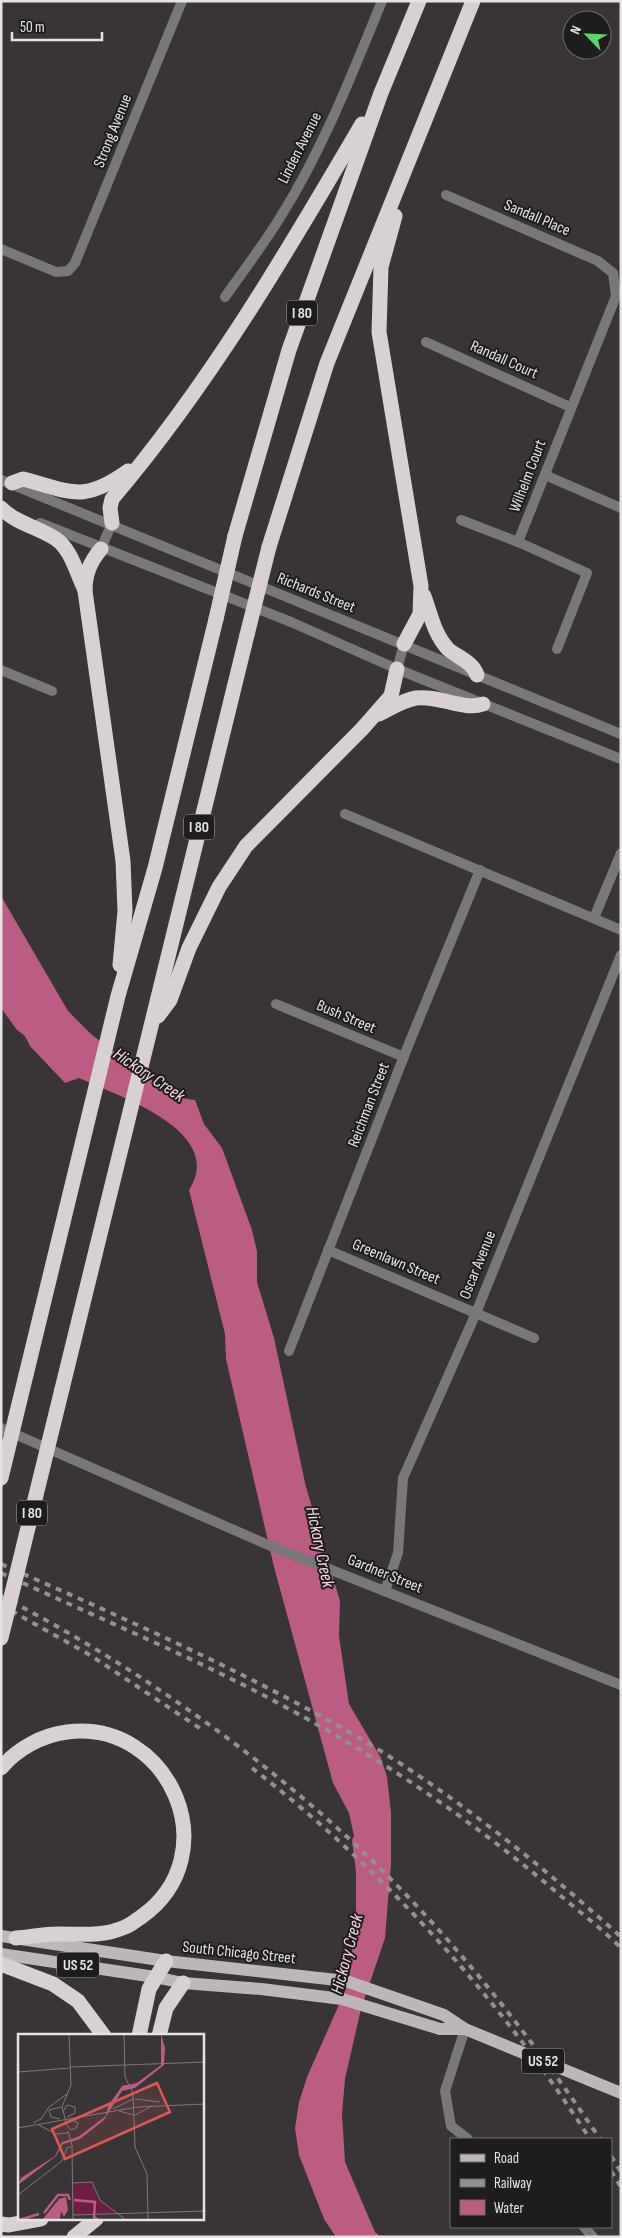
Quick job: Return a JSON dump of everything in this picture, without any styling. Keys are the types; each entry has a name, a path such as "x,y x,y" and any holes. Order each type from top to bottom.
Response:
{"highway":[{"name":"I 80","path":"1,1478 118,996 155,868 235,536 289,350 381,93 419,1"},
{"name":"I 80","path":"1,1638 154,1021 186,881 269,546 327,363 474,1"},
{"path":"112,523 110,508 112,500 146,459 274,275 381,93"},
{"path":"412,152 381,267 379,332 421,586 436,634 449,650 470,664 477,674"},
{"path":"7,481 24,479 58,491 80,494 108,486 146,459"},
{"path":"1,507 11,518 57,540 66,549 86,591"},
{"path":"101,549 90,563 85,580 124,861 124,911 118,996"},
{"path":"404,644 420,614 421,586"},
{"path":"154,1021 170,1000 189,948 219,887 246,846 372,718 391,696 397,669"},
{"path":"372,718 404,701 417,698 438,699 475,707 483,704"},
{"path":"1,1768 28,1745 56,1734 87,1730 118,1737 145,1753 162,1772 177,1796 184,1827 183,1854 172,1885 153,1908 126,1927 94,1936 56,1934 9,1937"},
{"path":"140,2034 144,2002 166,1961"},
{"path":"1,1964 59,1988 78,2001 103,2034"},
{"path":"160,2034 166,2008 183,1983"},
{"path":"1,2224 9,2226 37,2220"},
{"path":"74,2237 95,2220"}],"main road":[{"name":"South Chicago Street","path":"9,1937 166,1961 346,1982 444,2015 464,2029 621,2093"},
{"name":"South Chicago Street","path":"1,1954 156,1977 183,1983 342,1999 440,2029 464,2029"}],"street":[{"name":"Strong Avenue","path":"1,249 56,272 68,271 75,263 182,1"},
{"name":"Linden Avenue","path":"225,297 282,215 316,153 341,100 382,1"},
{"name":"Sandall Place","path":"446,195 598,261 613,273"},
{"name":"Wilhelm Court","path":"518,542 570,407 616,296 613,273"},
{"name":"Randall Court","path":"426,342 570,407"},
{"path":"545,475 621,508"},
{"name":"Richards Street","path":"7,481 112,523 241,580 404,644 621,734"},
{"path":"1,507 101,549 291,622 397,669 621,759"},
{"path":"461,520 518,542 587,573 557,649"},
{"path":"101,549 112,523"},
{"path":"397,669 404,644"},
{"path":"1,670 52,691"},
{"path":"345,814 621,930"},
{"path":"594,918 621,853"},
{"name":"Reichman Street","path":"289,1351 404,1057 480,870"},
{"name":"Oscar Avenue","path":"385,1591 398,1553 403,1478 476,1313 621,955"},
{"name":"Bush Street","path":"276,1004 404,1057"},
{"name":"Greenlawn Street","path":"328,1250 534,1338"},
{"name":"Gardner Street","path":"1,1428 266,1544 621,1685"},
{"path":"464,2029 445,2091 450,2126 467,2138"}],"water":[{"name":"Hickory Creek","path":"1,896 68,1011 92,1035 174,1097 195,1100 204,1124 222,1148 252,1230 257,1251 257,1282 274,1338 306,1487 340,1601 339,1636 349,1704 381,1758 387,1777 391,1812 391,1864 385,1938 361,2009 345,2079 342,2114 345,2162 375,2232 381,2237 336,2237 324,2219 299,2155 295,2128 299,2102 307,2077 349,1982 356,1910 356,1872 352,1840 354,1836 349,1813 333,1783 274,1567 226,1359 225,1334 189,1190 197,1169 193,1150 181,1133 163,1119 141,1106 79,1078 65,1083 30,1046 25,1036 17,1030 1,1008"}],"railway":[{"path":"1,1564 136,1624 225,1667 356,1736 426,1781 493,1830 558,1882 621,1937"},
{"path":"1,1573 220,1673 291,1710 362,1751 431,1796 497,1844 621,1948"},
{"path":"1,1596 87,1644 170,1697 250,1755 326,1818 403,1891 474,1970 539,2053 599,2138"},
{"path":"1,1605 90,1655 201,1729"},
{"path":"252,1768 301,1807 348,1849 437,1939 518,2036 589,2138"},
{"path":"612,2158 621,2172"},
{"path":"612,2173 621,2187"}]}
